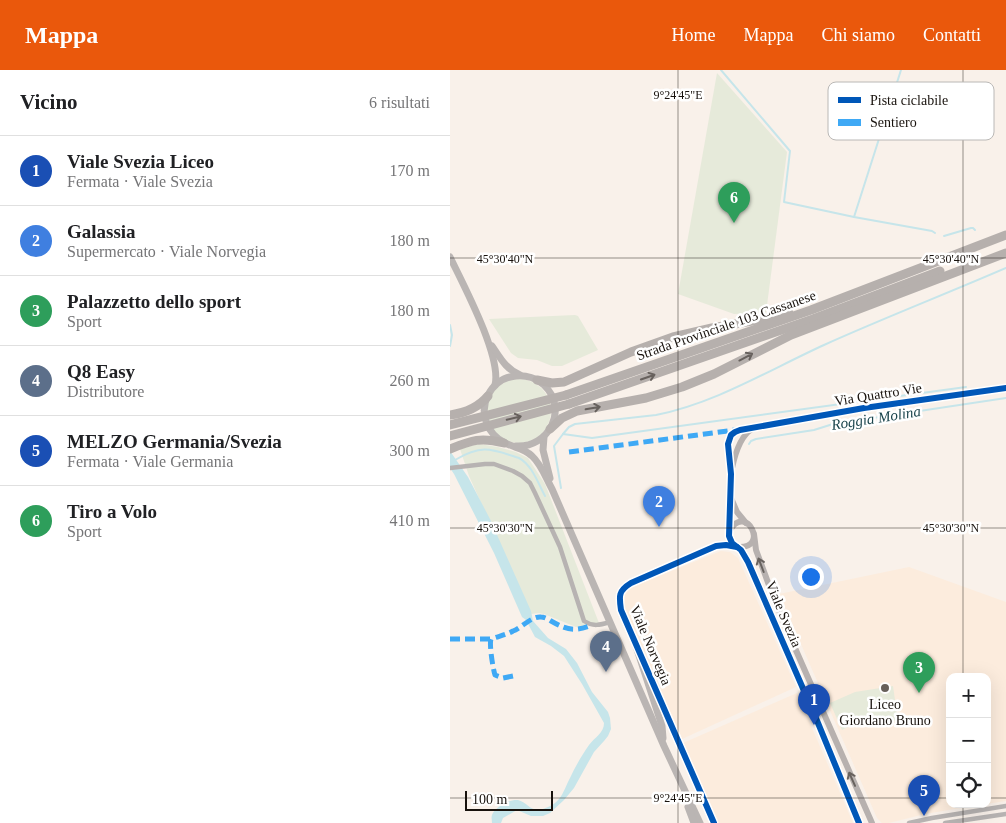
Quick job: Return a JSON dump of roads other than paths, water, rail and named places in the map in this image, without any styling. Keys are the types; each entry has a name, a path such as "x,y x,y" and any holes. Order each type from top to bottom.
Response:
{"highway":[{"name":"Strada Provinciale 103 Cassanese","path":"450,425 567,400 811,310 1006,235"},
{"name":"Strada Provinciale 103 Cassanese","path":"450,436 567,400 813,319 1006,247"},
{"path":"550,429 562,418 577,411 646,398 682,387 714,374 791,334 1006,253"},
{"path":"538,380 556,383 564,382 631,352 666,339 796,311 931,264"},
{"path":"450,415 475,408 488,396"},
{"path":"452,448 475,440 490,439 504,443"}],"main road":[{"path":"450,257 488,339 506,366 522,376 538,380 553,398 555,406 554,422 544,437 531,445 516,446"},
{"path":"488,339 496,376 495,386"},
{"path":"522,376 509,378 495,386 485,403 485,419 492,433 498,439 525,450 533,457 552,488 664,746 700,823"},
{"path":"544,437 543,450 552,488"},
{"path":"633,637 662,726 664,746 694,823"}],"street":[{"name":"Via Quattro Vie","path":"754,428 864,408 1006,388"},
{"name":"Viale Svezia","path":"731,474 735,457 743,438 747,432 754,428"},
{"name":"Viale Svezia","path":"754,428 735,432 730,436 728,445 731,474 729,534 731,543 742,551 752,571 822,732 859,823"},
{"path":"450,468 489,464 497,465 513,471 530,484 536,493 560,547 584,621 595,625 610,622"},
{"name":"Viale Svezia","path":"730,494 737,512 752,528 756,550 777,605 872,823"},
{"path":"729,534 731,528 736,524 743,522 748,525"},
{"path":"737,547 750,544 754,534"},
{"name":"Viale Norvegia","path":"714,823 621,610 619,600 621,592 627,586 718,546 729,545 737,547"},
{"path":"908,823 1006,806"},
{"path":"945,823 1006,814"}],"water":[{"path":"450,451 468,477 490,519 531,611 533,621 548,638 566,649 577,663 592,692 608,712 610,718 611,729 608,736 594,752 574,788 550,813 543,816 531,816 517,810 503,818 501,823 492,823 492,815 496,809 511,801 518,800 535,810 556,802 589,745 599,735 604,723 564,656 535,637 526,620 522,617 494,553 450,468"}],"waterway":[{"path":"721,70 790,151 784,202 935,233"},
{"path":"897,82 901,70"},
{"path":"854,217 879,140"},
{"path":"944,236 971,228 975,230"},
{"path":"563,434 569,427 575,424 656,415 700,403 847,335 1006,268"},
{"path":"450,325 452,335 450,346"},
{"path":"561,488 554,446 563,434 592,438 966,387"},
{"name":"Roggia Molina","path":"749,444 756,439 814,430 833,424 1006,398"},
{"path":"455,460 480,450 494,450 519,458 528,465 545,496"}],"place":[{"name":"Tiro a Volo","path":"734,223"},
{"name":"Galassia","path":"659,527"},
{"name":"Q8 Easy","path":"606,672"},
{"name":"Liceo Giordano Bruno","path":"885,688"},
{"name":"Palazzetto dello sport","path":"919,693"},
{"name":"Viale Svezia Liceo","path":"814,725"},
{"name":"MELZO Germania/Svezia","path":"924,816"}]}
